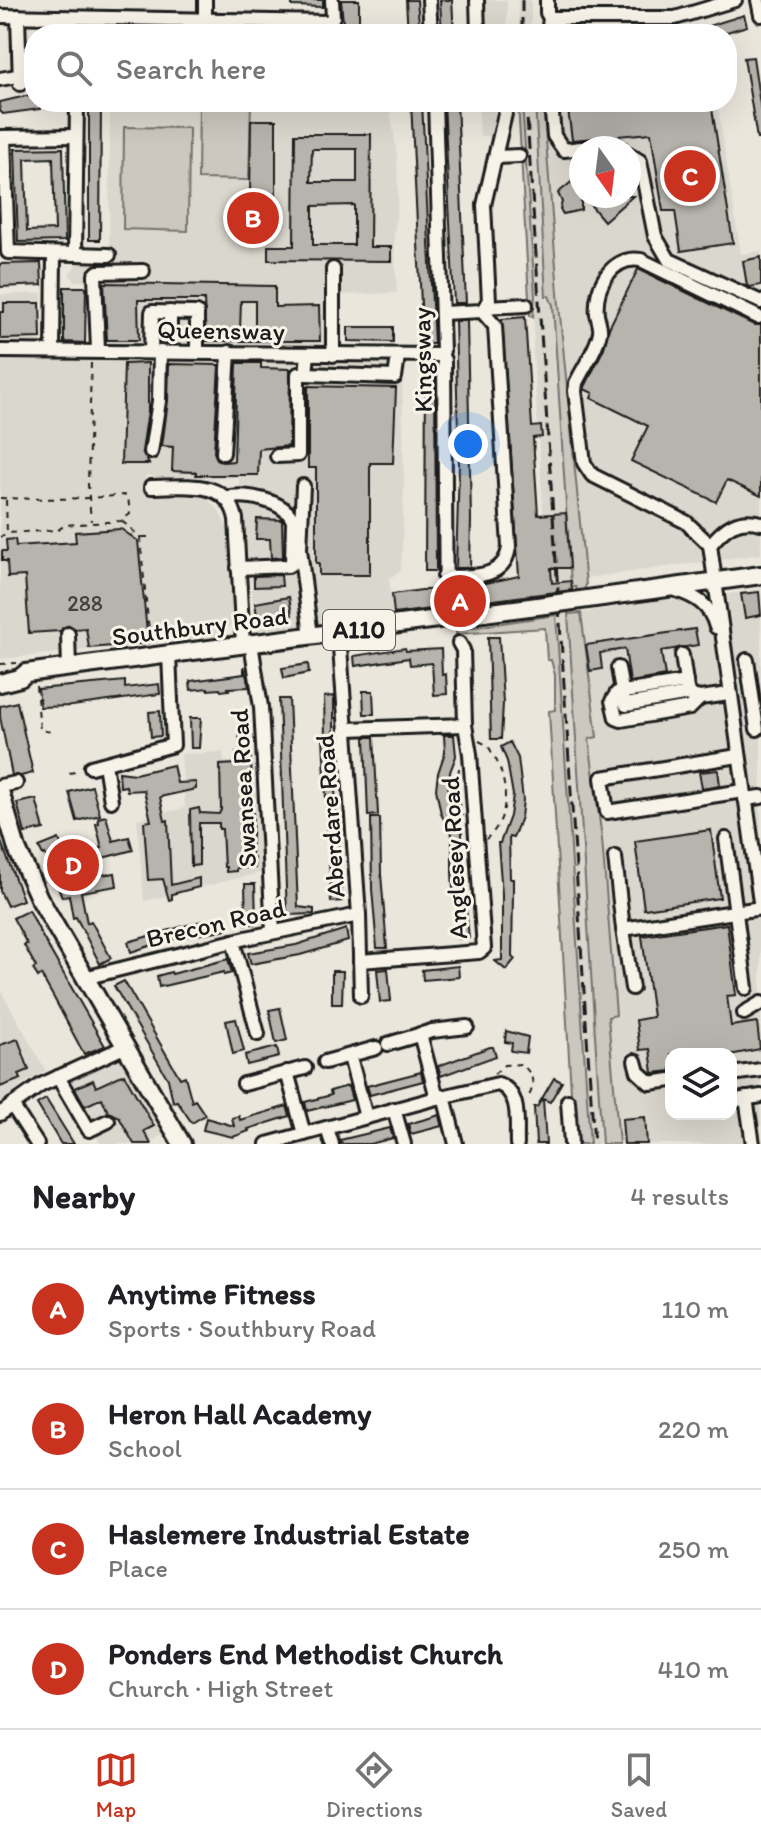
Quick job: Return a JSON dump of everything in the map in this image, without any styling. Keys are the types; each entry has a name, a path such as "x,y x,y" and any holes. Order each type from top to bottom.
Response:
{"main road":[{"name":"Southbury Road","path":"0,683 69,668 761,575"},
{"name":"Southbury Road","path":"3,668 19,669 30,677"},
{"path":"0,788 5,827 39,898 182,1144"}],"street":[{"path":"205,0 205,18"},
{"path":"332,0 332,24"},
{"path":"429,0 430,24"},
{"path":"477,0 478,24"},
{"path":"547,0 549,24"},
{"path":"550,18 675,18 735,0"},
{"path":"758,0 761,15"},
{"path":"0,16 205,18 281,24"},
{"path":"18,16 20,79"},
{"path":"675,18 676,24"},
{"path":"0,79 24,77"},
{"path":"75,254 77,112"},
{"name":"Kingsway","path":"435,112 443,313 441,355 444,373 446,617"},
{"path":"444,577 491,573 502,568 508,559 495,326 485,309 489,296 484,205 506,112"},
{"path":"552,112 554,136 564,150 569,149"},
{"path":"76,136 2,138 7,251 12,254 109,255"},
{"path":"497,157 519,156"},
{"path":"641,166 655,236 669,260 761,302"},
{"path":"53,350 54,254"},
{"path":"623,929 761,908 710,545 686,522 592,475 584,463 576,383 601,330 597,306 602,284 608,272 622,260 641,260 758,317"},
{"path":"333,269 333,355"},
{"path":"94,350 95,275 98,272 143,271"},
{"path":"443,313 526,305"},
{"path":"151,452 159,401 152,312 197,313 197,352"},
{"path":"170,312 170,336"},
{"name":"Queensway","path":"0,351 441,355"},
{"path":"223,453 229,352"},
{"path":"306,374 308,354"},
{"path":"277,456 298,455 298,374 395,377 398,356"},
{"path":"151,487 202,486 215,490 225,498 248,496 264,501 283,508 291,515 292,563 288,566 238,568"},
{"path":"303,486 300,549 311,636"},
{"name":"Swansea Road","path":"225,498 234,510 247,644 256,668 261,707 273,932"},
{"path":"710,545 736,522 748,519 761,523"},
{"path":"715,581 709,593 721,637"},
{"path":"663,588 694,597 713,615"},
{"name":"Aberdare Road","path":"339,633 359,915 361,996"},
{"path":"68,634 69,668"},
{"name":"Anglesey Road","path":"360,961 479,952 484,948 463,650 459,643"},
{"path":"91,767 173,745 169,655"},
{"path":"682,655 692,691 690,708 621,720 616,718 613,696 622,692 692,691 729,694"},
{"path":"735,734 759,731 747,660"},
{"path":"618,668 622,692"},
{"path":"347,729 467,731"},
{"path":"738,756 602,778 607,812 744,795 761,797"},
{"path":"105,764 111,801"},
{"path":"0,788 16,783"},
{"path":"726,839 746,988"},
{"path":"615,857 632,988"},
{"name":"Brecon Road","path":"84,978 233,941 359,915"},
{"path":"233,941 258,1034"},
{"path":"744,1013 761,1003"},
{"path":"325,1062 420,1034 467,1027"},
{"path":"420,1034 456,1144"},
{"path":"0,1114 58,1077 124,1047"},
{"path":"350,1057 366,1117"},
{"path":"635,1061 638,1072 650,1083 665,1081"},
{"path":"244,1084 305,1068"},
{"path":"737,1073 761,1070"},
{"path":"287,1072 304,1134"},
{"path":"58,1077 89,1130 108,1121"},
{"path":"267,1144 490,1084 505,1087 514,1098 517,1144"},
{"path":"737,1100 761,1096"},
{"path":"746,1098 753,1144"},
{"path":"568,1101 571,1144"},
{"path":"12,1105 37,1144"},
{"path":"394,1109 404,1144"},
{"path":"327,1128 332,1144"}],"path":[{"path":"91,523 89,499 94,350"},
{"path":"0,498 128,497 130,514 121,521 65,525 58,530 7,533 0,537"},
{"path":"6,499 7,533"},
{"path":"6,516 12,516"},
{"path":"121,521 140,537 149,537"},
{"path":"140,537 150,646"},
{"path":"0,664 3,668"},
{"path":"30,677 40,730 52,732"},
{"path":"467,731 487,745 503,774 505,806 497,829 476,847"},
{"path":"69,773 75,772"},
{"path":"490,1084 495,1072 504,1065 521,1064 529,1070 533,1090 527,1099 516,1106"}],"shaded area":[{"path":"474,0 507,0 507,24 475,24"},
{"path":"518,0 531,0 531,24 519,24"},
{"path":"110,112 390,112 397,155 398,200 394,236 397,293 341,295 341,344 0,348 0,295 42,293 42,345 90,345 89,281 76,281 69,275 76,264 109,258"},
{"path":"199,112 251,112 249,180 198,179"},
{"path":"479,112 496,112 490,136 480,136"},
{"path":"519,112 523,112 535,296 533,317 530,316"},
{"path":"523,112 536,112 546,296 553,305 572,592 567,592 568,614 602,1144 590,1144 554,594 543,594 542,588 548,587 533,352 535,296"},
{"path":"536,112 544,112 586,585 584,590 577,591 576,587 571,587 553,305 546,296"},
{"path":"544,112 719,112 741,254 761,251 761,554 586,578"},
{"path":"124,127 189,128 188,231 123,229"},
{"path":"35,355 341,358 402,362 404,489 401,571 389,578 393,618 263,633 258,631 239,478 171,479 146,475 143,489 158,495 204,495 219,511 230,535 234,623 215,637 0,659 0,359"},
{"path":"761,589 761,1144 619,1144 608,1016 616,1014 602,840 589,738 596,737 581,613 667,599 685,601 703,613 728,609 728,594"},
{"path":"581,613 597,737 589,739 602,839 616,1015 608,1017 619,1144 602,1144 568,614"},
{"path":"556,615 590,1144 574,1144 549,711 555,710 555,675 551,660 547,660 545,628 456,634 456,630"},
{"path":"223,752 224,762 258,761 260,873 144,901 137,819 185,808 181,754"},
{"path":"0,989 46,1071 23,1084 0,1105"},
{"path":"122,1054 167,1132 147,1144 101,1144 62,1079"}],"building":[{"path":"292,0 323,0 323,7 292,6"},
{"path":"341,0 359,0 359,24 343,24"},
{"path":"406,0 417,0 419,24 407,24"},
{"path":"440,0 452,0 453,24 441,24"},
{"path":"744,15 747,26 737,29 737,24 715,24"},
{"path":"753,57 761,111 761,139 757,139 744,58"},
{"path":"24,96 24,111 3,114 0,102"},
{"path":"89,112 101,112 100,240 89,240"},
{"path":"411,112 422,112 434,344 423,344"},
{"path":"444,112 457,112 466,303 454,303"},
{"path":"568,112 713,112 733,243 681,251 675,211 663,211 651,133 571,136"},
{"path":"251,120 276,120 276,201 273,201 272,233 254,233 254,199 250,199"},
{"path":"295,134 371,134 370,247 391,247 391,261 268,260 268,246 294,246","holes":["312,149 357,149 357,182 311,182","354,205 354,245 313,245 313,206"]},
{"path":"63,148 65,241 18,242 15,149","holes":["53,158 55,230 27,231 25,159"]},
{"path":"569,184 569,208 581,210 563,214 558,193"},
{"path":"593,208 619,208 604,221"},
{"path":"761,257 761,285 747,286 743,261"},
{"path":"41,263 42,285 0,287 0,264"},
{"path":"638,269 754,325 761,325 761,496 727,480 716,502 631,461 648,426 591,398 593,393 584,389"},
{"path":"104,283 275,286 275,307 319,306 320,341 206,341 204,300 138,300 139,340 107,340","holes":["241,301 255,301 255,331 240,331"]},
{"path":"64,287 86,287 85,343 64,342"},
{"path":"4,303 40,303 41,338 0,339 0,312 4,312"},
{"path":"525,317 532,427 541,426 542,437 533,438 538,515 566,513 570,568 551,568 552,583 571,581 572,590 455,605 455,586 477,585 519,576 502,319"},
{"path":"455,321 467,321 471,519 470,567 465,568 456,568 459,465"},
{"path":"348,327 393,327 393,342 348,341"},
{"path":"148,363 148,411 142,451 149,464 121,464 124,364"},
{"path":"237,363 261,363 261,368 290,369 289,446 259,449 258,475 196,475 196,472 172,471 173,447 162,446 169,364 219,365 214,452 218,461 223,462 234,461"},
{"path":"426,364 435,364 436,571 425,571"},
{"path":"308,386 396,388 393,463 370,463 370,575 319,575 319,563 316,563 316,468 308,468"},
{"path":"257,519 282,520 283,557 271,558 270,539 256,539"},
{"path":"121,529 138,541 148,643 89,648 86,628 76,629 69,625 60,631 29,633 25,576 8,577 7,561 2,561 2,551 7,551 6,540 15,539 16,546 76,542 75,532"},
{"path":"281,575 282,586 254,587 254,576"},
{"path":"433,590 437,608 394,614 392,594"},
{"path":"759,592 761,615 745,618 741,594"},
{"path":"289,597 292,615 258,621 255,603"},
{"path":"695,629 698,645 661,651 665,676 630,682 625,649 600,653 602,669 590,671 586,645"},
{"path":"488,637 499,637 503,703 501,739 491,739"},
{"path":"405,648 406,651 441,649 442,675 446,674 447,694 434,695 432,663 410,665 409,658 355,666 354,656"},
{"path":"308,664 309,673 284,678 282,668"},
{"path":"244,666 249,687 221,691 208,688 191,690 190,681 244,674"},
{"path":"125,681 125,688 159,684 160,694 72,706 40,707 38,689"},
{"path":"363,691 373,691 374,714 364,714"},
{"path":"334,696 334,773 342,901 331,902 323,737 324,697"},
{"path":"279,699 289,699 298,907 314,909 314,914 287,915"},
{"path":"17,702 33,773 21,776 12,775 0,717 0,706"},
{"path":"160,711 161,736 151,737 149,712"},
{"path":"190,718 201,718 199,748 191,748"},
{"path":"248,721 252,778 248,778 249,813 253,813 251,857 254,858 255,868 236,868 236,871 226,872 219,823 199,823 199,865 191,866 190,810 199,808 200,813 219,814 220,765 236,764 236,752 240,752 239,722"},
{"path":"444,735 454,735 456,756 448,792 451,811 462,830 469,938 459,939 458,903 454,904 452,834 441,814 436,789 445,752"},
{"path":"365,737 374,737 378,815 368,816"},
{"path":"510,742 518,758 523,800 521,817 513,838 509,837 510,879 513,879 512,957 515,959 506,970 495,961 502,960 498,843 510,816 513,795 507,761 501,747"},
{"path":"173,765 177,783 196,782 196,789 160,797 165,821 168,820 171,885 199,878 199,887 172,894 169,900 163,879 148,880 144,822 151,821 144,790 127,791 126,786 120,787 119,772 135,774"},
{"path":"718,770 720,785 702,788 699,772"},
{"path":"92,786 100,815 77,821 69,792"},
{"path":"36,799 44,829 25,833 17,803"},
{"path":"106,816 113,841 129,837 133,850 95,860 101,875 115,873 117,886 81,892 87,923 91,921 111,958 100,964 76,917 73,918 69,895 62,897 45,854 39,847 59,839 67,860 102,848 96,824 99,823 98,818"},
{"path":"371,818 380,818 387,948 377,948"},
{"path":"711,830 720,898 644,909 635,841"},
{"path":"0,839 23,900 7,906 0,891"},
{"path":"245,884 255,884 256,924 246,924"},
{"path":"29,910 105,1046 84,1054 41,975 38,977 33,969 36,967 24,945 27,944 13,918"},
{"path":"224,918 227,929 165,941 131,952 128,942 202,921"},
{"path":"727,924 736,995 727,996 731,1026 757,1022 760,1049 737,1054 737,1048 665,1048 665,1072 653,1073 650,1049 640,1050 636,1020 653,1017 642,936"},
{"path":"346,929 348,941 300,955 251,964 248,953 296,945"},
{"path":"228,959 232,973 224,975 224,972 159,987 157,976"},
{"path":"458,966 459,977 423,980 422,970"},
{"path":"388,969 391,1001 380,1002 377,970"},
{"path":"332,971 343,971 342,1004 332,1004"},
{"path":"124,981 180,1078 185,1076 192,1102 195,1100 205,1115 192,1123 177,1101 173,1102 168,1079 114,986"},
{"path":"280,1008 287,1040 276,1043 269,1010"},
{"path":"236,1019 244,1051 233,1054 226,1021"},
{"path":"506,1031 528,1037 526,1053 511,1051 512,1043 505,1042"},
{"path":"18,1039 29,1070 19,1074 21,1079 0,1087 0,1045"},
{"path":"277,1047 279,1057 247,1065 245,1055"},
{"path":"493,1047 496,1056 441,1076 438,1066"},
{"path":"421,1072 423,1081 370,1095 367,1086"},
{"path":"124,1074 154,1126 144,1131 151,1144 134,1144 119,1117 108,1112 102,1098 85,1106 75,1088 93,1080 96,1087"},
{"path":"554,1078 562,1082 550,1102 543,1099 546,1144 536,1144 534,1107 537,1107"},
{"path":"348,1086 352,1100 307,1111 305,1102 331,1095 330,1091"},
{"path":"46,1099 74,1144 61,1144 37,1104"},
{"path":"287,1106 290,1116 233,1137 203,1130 206,1118 234,1126 232,1118 239,1116 240,1120"},
{"path":"440,1115 442,1126 411,1134 408,1124"},
{"path":"645,1117 647,1144 624,1144 622,1119"},
{"path":"390,1128 393,1138 370,1144 341,1144 340,1140"}],"tunnel":[{"path":"241,20 241,24"}],"railway":[{"path":"522,0 522,24"},
{"path":"527,112 594,1144"}],"place":[{"name":"Haslemere Industrial Estate","path":"690,176"},
{"name":"Heron Hall Academy","path":"253,218"},
{"name":"Anytime Fitness","path":"460,601"},
{"name":"Ponders End Methodist Church","path":"73,865"}]}
